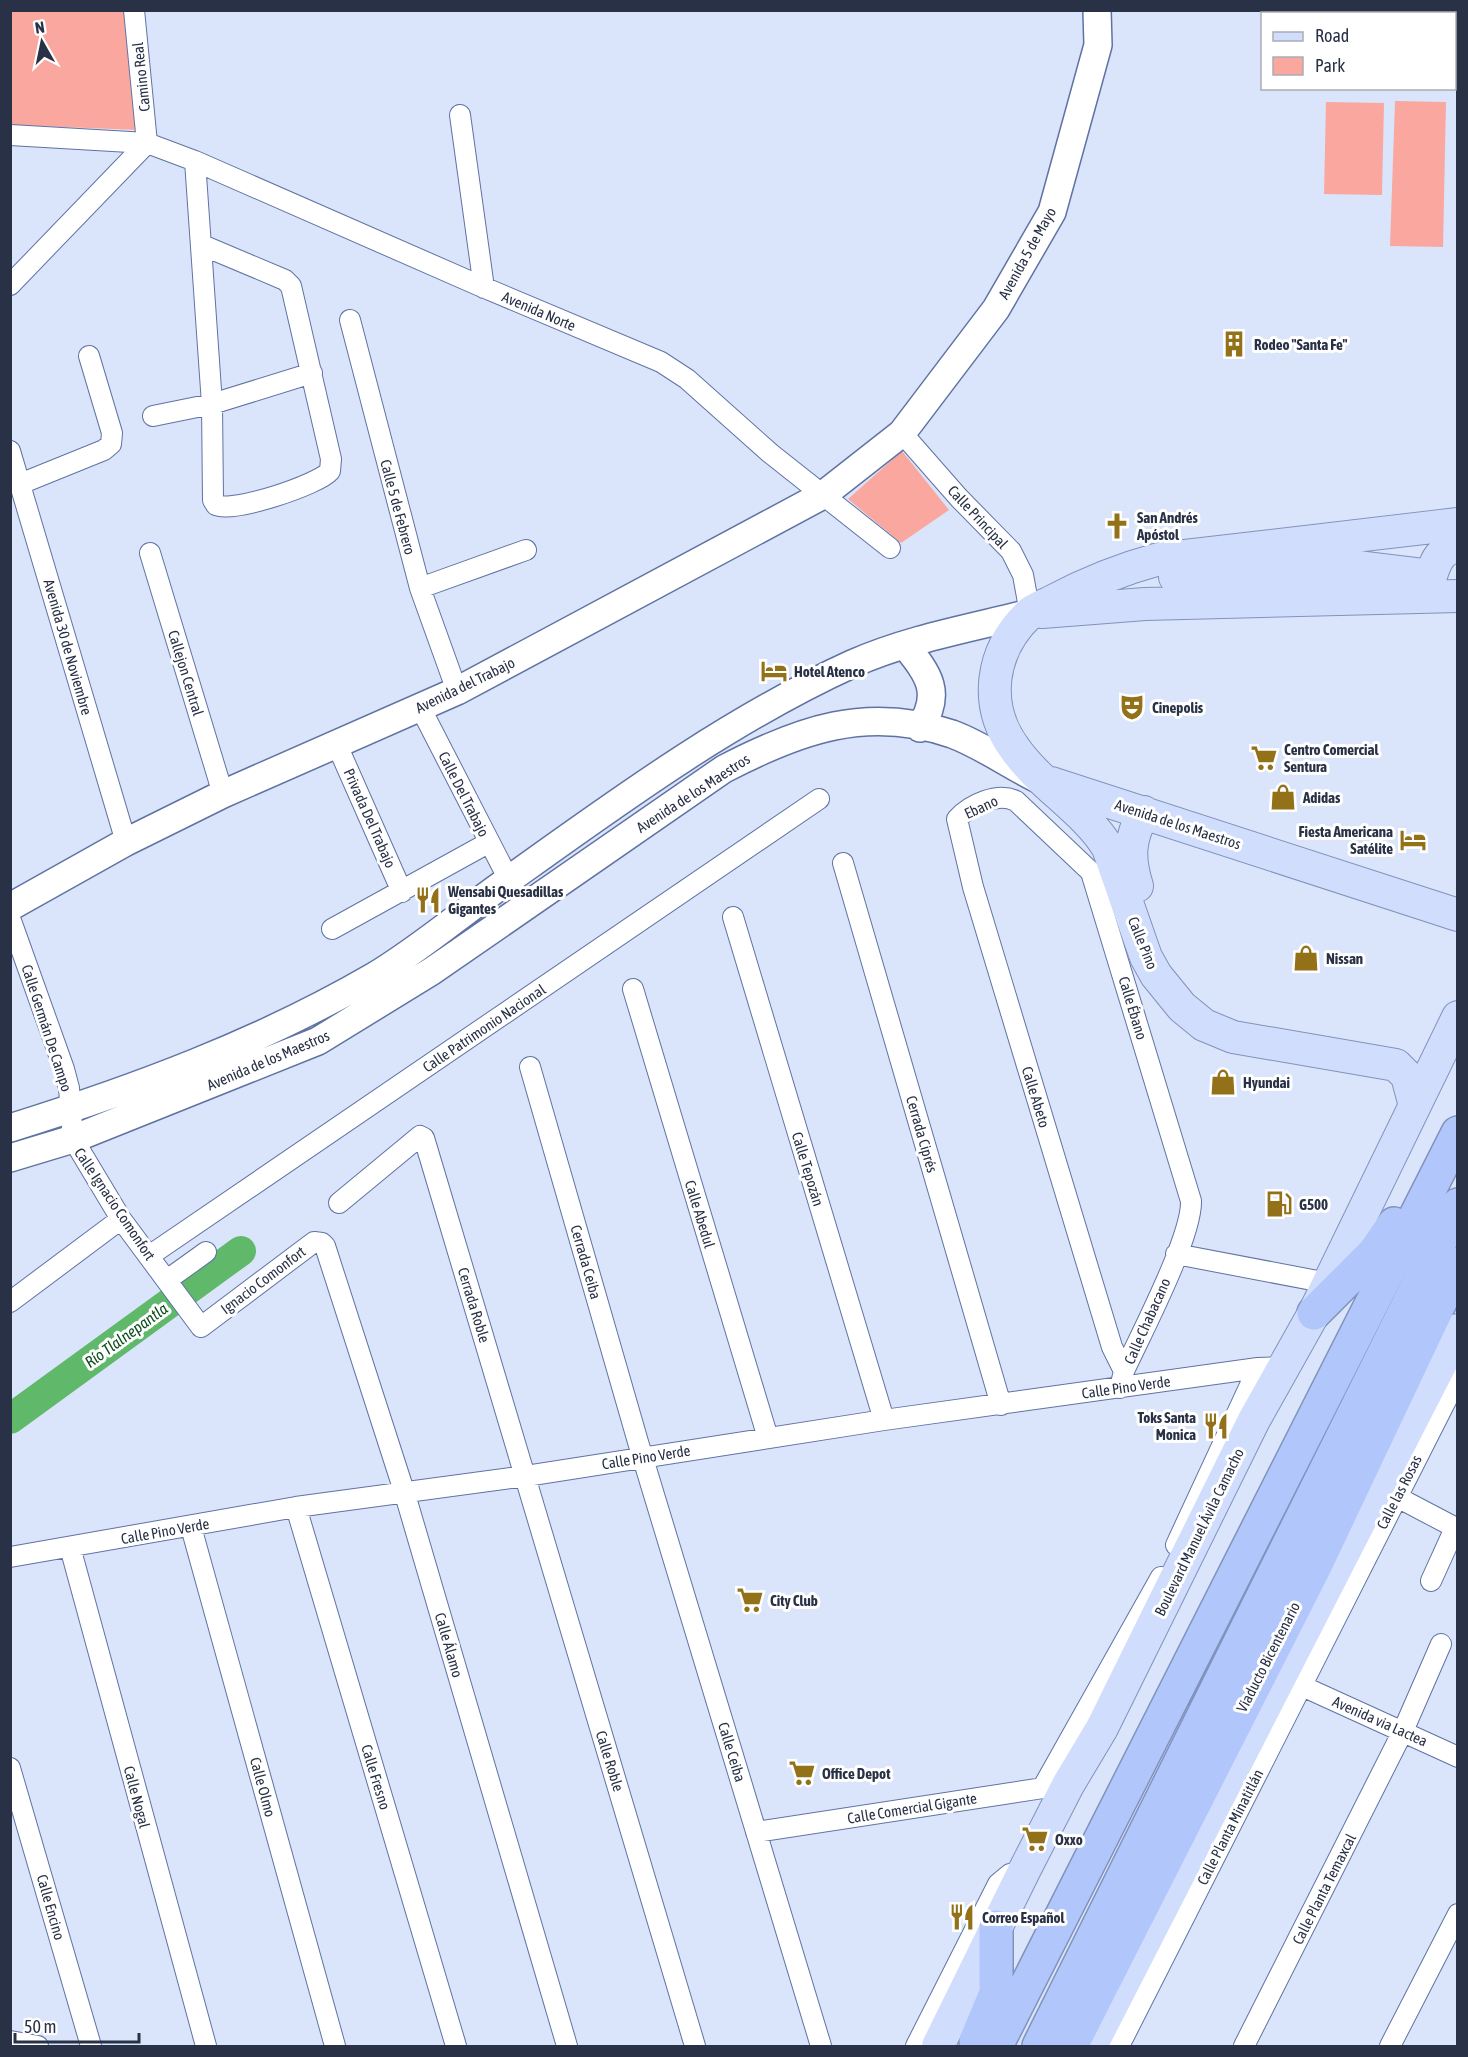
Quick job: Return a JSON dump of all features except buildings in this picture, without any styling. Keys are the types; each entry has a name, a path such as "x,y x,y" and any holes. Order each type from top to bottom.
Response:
{"highway":[{"path":"1314,1313 1374,1252 1407,1206 1458,1110"},
{"path":"996,2046 1458,1133"},
{"path":"1039,2046 1458,1205"},
{"name":"Viaducto Bicentenario","path":"1071,2046 1315,1566 1458,1264"},
{"path":"973,2046 996,1993 996,1927"}],"main road":[{"name":"Avenida 5 de Mayo","path":"902,432 996,309 1052,212 1098,45 1096,10"},
{"name":"Avenida del Trabajo","path":"10,908 126,842 223,794 457,691 823,495 902,432"},
{"name":"Avenida de los Maestros","path":"1030,613 1078,588 1159,560 1458,524"},
{"path":"1384,534 1448,589"},
{"path":"1448,589 1436,560 1442,553 1458,546"},
{"path":"1078,588 1159,578 1358,567 1448,589"},
{"name":"Avenida de los Maestros","path":"10,1128 71,1109 248,1042 314,1010 376,975 509,880 718,738 808,686 855,663 905,645 1030,613 1145,604 1448,589"},
{"name":"Calle Pino","path":"1030,613 1006,644 993,682 994,702 1005,735 1039,779 1100,835 1108,848 1146,957 1167,991 1204,1025 1233,1037 1396,1065 1407,1076 1414,1102"},
{"path":"905,645 930,681 932,697 928,715 921,728"},
{"name":"Avenida de los Maestros","path":"10,1158 73,1139 318,1041 432,971 724,769 773,743 822,727 861,720 950,734 972,743 1039,779 1458,915"},
{"name":"Calle Pino","path":"1144,812 1133,832 1130,850 1131,866 1138,891 1171,968 1187,991 1206,1009 1246,1025 1389,1050 1407,1051 1455,1022"},
{"name":"Boulevard Manuel Ávila Camacho","path":"938,2046 1024,1871 1056,1786 1102,1728 1270,1368 1314,1313 1414,1102 1455,1022"},
{"path":"1091,2046 1330,1603 1458,1330"}],"street":[{"name":"Camino Real","path":"134,10 147,143"},
{"path":"460,116 484,288"},
{"name":"Avenida Norte","path":"10,135 147,143 195,161 484,288 661,362 687,379 770,453 890,548"},
{"path":"10,285 147,143"},
{"path":"195,161 212,404 213,500 216,505 226,507 264,499 322,478 330,471 331,459 294,294 288,283 202,245"},
{"name":"Calle 5 de Febrero","path":"350,320 420,588 457,691"},
{"path":"20,484 104,450 111,444 112,433 89,356"},
{"path":"153,416 212,404 312,373"},
{"name":"Calle Principal","path":"902,432 959,498 1011,551 1023,575 1030,613"},
{"name":"Avenida 30 de Noviembre","path":"10,452 126,842"},
{"path":"420,588 526,550"},
{"name":"Callejon Central","path":"150,553 223,794"},
{"name":"Calle Del Trabajo","path":"420,707 509,880"},
{"name":"Privada Del Trabajo","path":"338,745 402,892"},
{"name":"Ebano","path":"957,819 963,812 994,798 1006,796"},
{"name":"Calle Ébano","path":"1006,796 1016,801 1091,872 1191,1201 1190,1214 1176,1254"},
{"name":"Calle Patrimonio Nacional","path":"149,1256 819,799"},
{"name":"Calle Abeto","path":"957,819 973,887 1122,1379"},
{"path":"332,929 489,843"},
{"name":"Cerrada Ciprés","path":"843,863 1001,1405"},
{"name":"Calle Tepozán","path":"733,917 884,1420"},
{"name":"Calle Germán De Campo","path":"10,918 64,1069 71,1109 73,1139"},
{"name":"Calle Abedul","path":"633,989 768,1438"},
{"name":"Cerrada Ceiba","path":"530,1067 643,1457"},
{"name":"Cerrada Roble","path":"339,1203 420,1136 424,1138 526,1476"},
{"name":"Calle Ignacio Comonfort","path":"73,1139 121,1219 201,1327"},
{"path":"10,1302 121,1219"},
{"name":"Ignacio Comonfort","path":"201,1327 314,1242 326,1246"},
{"name":"Calle Álamo","path":"326,1246 404,1491 567,2046"},
{"path":"170,1284 206,1252"},
{"path":"1176,1254 1328,1283"},
{"name":"Calle Chabacano","path":"1122,1379 1176,1254"},
{"name":"Calle Pino Verde","path":"10,1557 296,1507 526,1476 884,1420 1001,1405 1122,1379 1270,1368"},
{"name":"Calle las Rosas","path":"1330,1603 1397,1497 1458,1377"},
{"name":"Calle Ceiba","path":"643,1457 821,2046"},
{"name":"Calle Roble","path":"526,1476 695,2046"},
{"path":"1397,1497 1456,1528 1431,1581"},
{"name":"Calle Fresno","path":"296,1507 456,2046"},
{"name":"Calle Olmo","path":"191,1527 335,2046"},
{"name":"Calle Nogal","path":"70,1546 206,2046"},
{"name":"Calle Planta Minatitlán","path":"1119,2046 1302,1686 1330,1603"},
{"name":"Calle Planta Temaxcal","path":"1244,2046 1403,1731 1441,1644"},
{"name":"Avenida via Lactea","path":"1302,1686 1458,1757"},
{"name":"Calle Encino","path":"10,1768 92,2046"},
{"name":"Calle Comercial Gigante","path":"756,1832 1056,1786"},
{"path":"916,2046 998,1884 1010,1874 1024,1871"},
{"path":"1390,2046 1458,1914"},
{"path":"10,2042 39,2046"}],"green space":[{"path":"11,11 128,11 139,130 11,125"},
{"path":"1395,101 1446,102 1443,247 1390,246"},
{"path":"1326,102 1384,103 1382,195 1324,194"},
{"path":"902,451 949,510 901,543 848,499"}],"waterway":[{"name":"Río Tlalnepantla","path":"10,1419 241,1251"}],"place":[{"name":"Rodeo \"Santa Fe\"","path":"1234,344"},
{"name":"San Andrés Apóstol","path":"1117,526"},
{"name":"Hotel Atenco","path":"774,671"},
{"name":"Cinepolis","path":"1132,707"},
{"name":"Centro Comercial Sentura","path":"1264,758"},
{"name":"Adidas","path":"1283,797"},
{"name":"Fiesta Americana Satélite","path":"1413,840"},
{"name":"Wensabi Quesadillas Gigantes","path":"428,900"},
{"name":"Nissan","path":"1306,958"},
{"name":"Hyundai","path":"1223,1082"},
{"name":"G500","path":"1279,1204"},
{"name":"Toks Santa Monica","path":"1216,1426"},
{"name":"City Club","path":"750,1600"},
{"name":"Office Depot","path":"802,1773"},
{"name":"Oxxo","path":"1035,1839"},
{"name":"Correo Español","path":"962,1917"}]}
